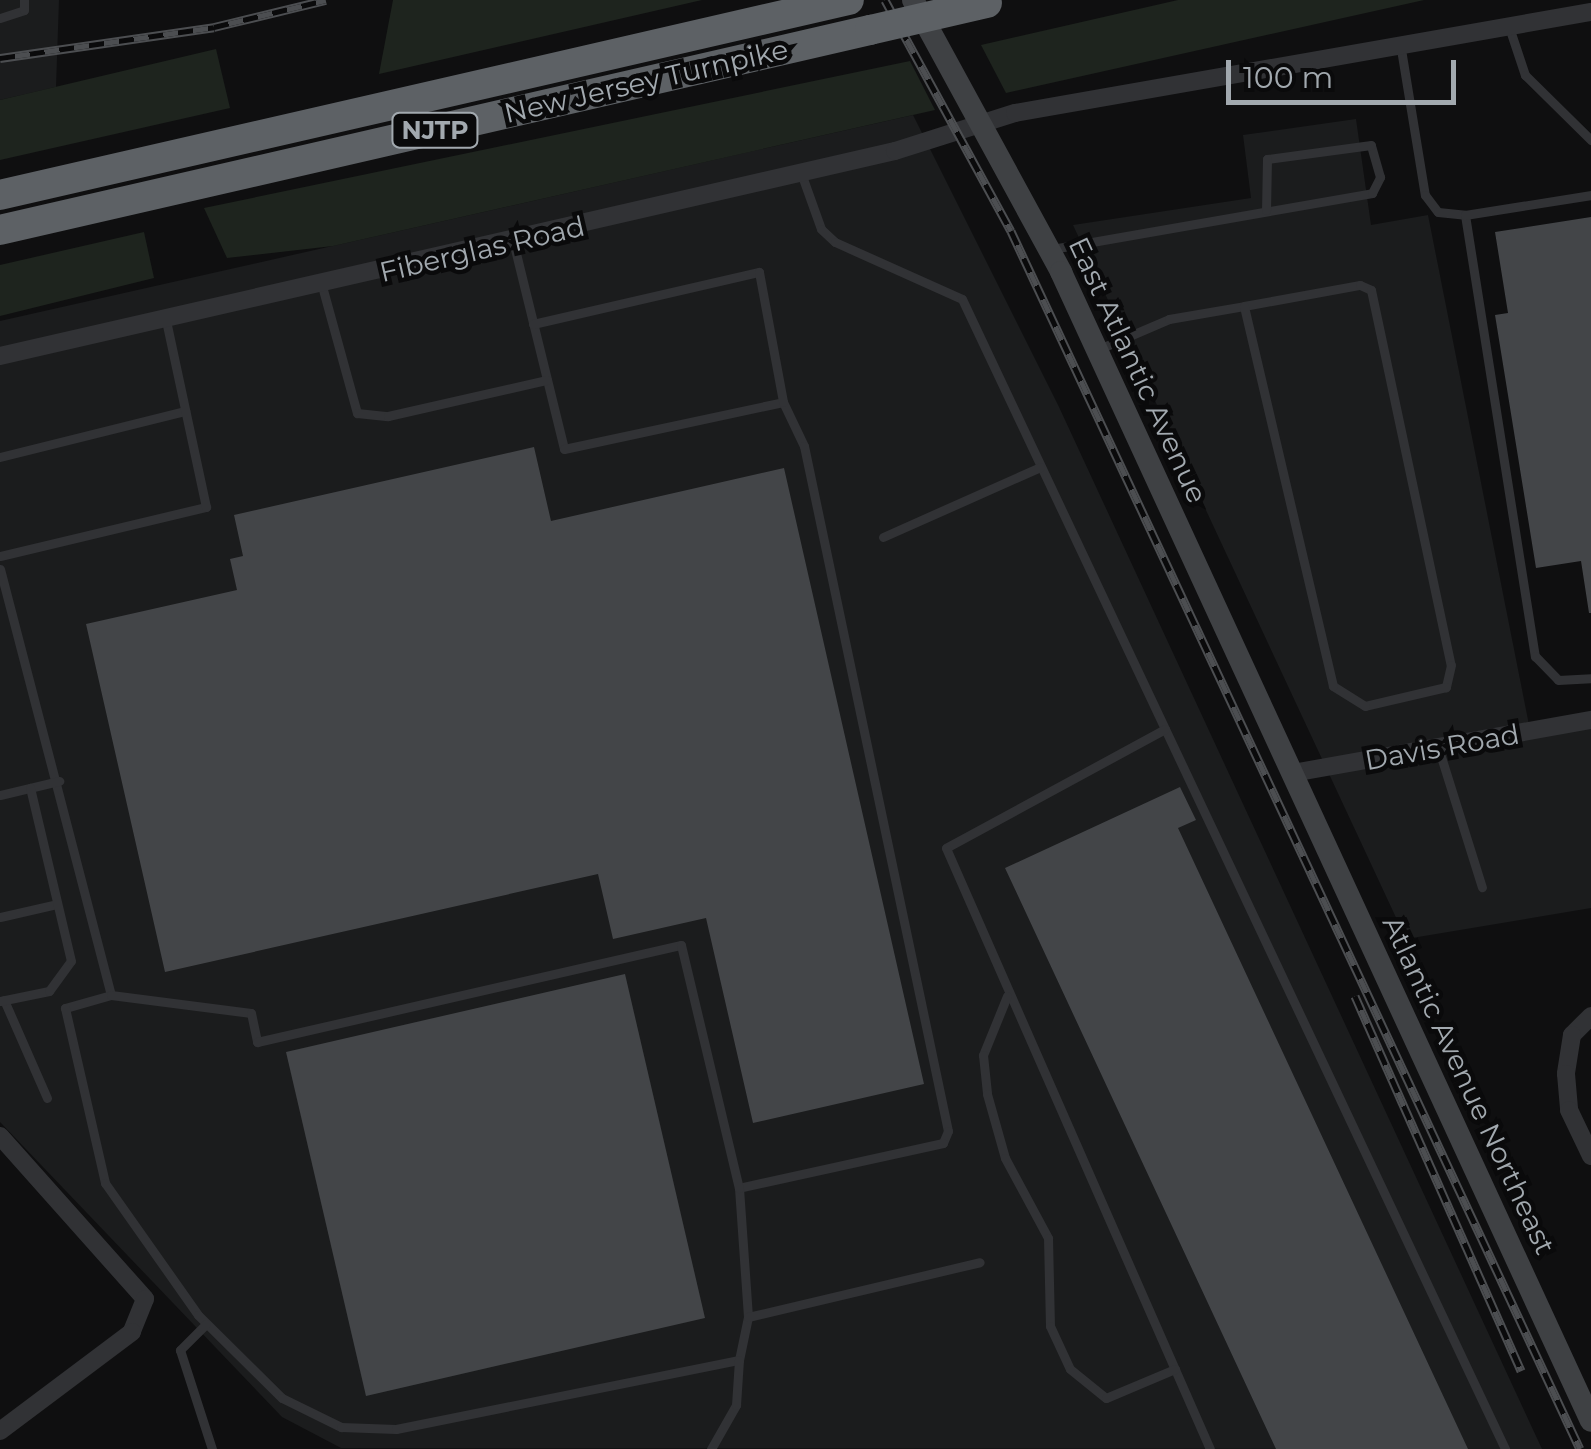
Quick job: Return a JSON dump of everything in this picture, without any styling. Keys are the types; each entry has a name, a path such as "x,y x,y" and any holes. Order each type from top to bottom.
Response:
{"highway":[{"name":"New Jersey Turnpike","path":"0,194 849,0"},
{"name":"New Jersey Turnpike","path":"0,230 993,1"}],"street":[{"name":"East Atlantic Avenue","path":"913,0 971,126 1049,250 1292,773"},
{"name":"Fiberglas Road","path":"0,356 513,242 801,173 971,126 1400,41 1591,12"},
{"name":"Davis Road","path":"1292,773 1591,720"},
{"name":"Atlantic Avenue Northeast","path":"1292,773 1591,1421"},
{"path":"1591,1016 1576,1030 1569,1110 1591,1156"},
{"path":"0,1136 143,1294 143,1319 132,1332 0,1432"}],"lane":[{"path":"0,18 24,10 24,0"},
{"path":"1508,24 1525,75 1591,140"},
{"path":"1400,41 1424,194 1438,212 1465,215 1591,195"},
{"path":"1049,250 1372,193 1380,178 1371,144 1267,159 1266,210"},
{"path":"801,173 821,229 835,242 962,299 1505,1449"},
{"path":"1465,215 1535,656 1558,680 1591,678"},
{"path":"513,242 564,449 783,402"},
{"path":"534,324 759,272 783,402 804,446 948,1131 943,1143 739,1188"},
{"path":"322,286 357,413 388,416 548,380"},
{"path":"1096,350 1169,319 1244,306 1372,290 1452,665 1446,687 1366,706 1346,702 1334,686 1244,306"},
{"path":"0,556 206,508 166,320"},
{"path":"0,457 185,410"},
{"path":"883,538 1040,467"},
{"path":"0,569 59,782 111,995"},
{"path":"1165,729 946,848 1007,996 1210,1449"},
{"path":"1438,747 1482,888"},
{"path":"0,795 59,782"},
{"path":"30,788 70,960 49,990 2,1000 47,1098"},
{"path":"0,918 57,904"},
{"path":"711,1449 736,1405 739,1360 748,1317 739,1188 681,945 257,1042 251,1013 111,995 66,1008 95,1153 117,1210 206,1324 282,1398 364,1430 739,1360"},
{"path":"1007,996 983,1055 987,1094 1005,1158 1048,1238 1056,1340 1070,1369 1106,1398 1175,1369"},
{"path":"748,1317 980,1262"},
{"path":"206,1324 180,1350 212,1449"}],"shaded area":[{"path":"0,0 59,0 56,87 0,100"},
{"path":"393,0 702,0 379,74"},
{"path":"1178,0 1424,0 1006,93 981,45"},
{"path":"216,49 230,108 0,160 0,100"},
{"path":"910,61 935,110 333,246 227,258 204,208"},
{"path":"913,115 1059,407 1542,1449 341,1448 282,1417 0,1122 0,321"},
{"path":"1356,119 1371,225 1428,215 1530,730 1591,721 1591,908 1406,939 1073,225 1251,198 1243,135"},
{"path":"144,232 154,278 0,316 0,265"}],"building":[{"path":"1591,217 1589,613 1581,561 1536,568 1495,315 1508,313 1495,232"},
{"path":"534,447 551,521 784,468 924,1084 753,1123 706,918 613,939 598,874 165,972 86,624 237,590 230,559 243,556 234,515"},
{"path":"1180,787 1196,820 1178,828 1468,1449 1276,1449 1005,868"},
{"path":"625,974 705,1318 366,1396 286,1052"}],"railway":[{"path":"0,58 214,27 326,0"},
{"path":"885,0 1011,231 1580,1449"},
{"path":"1355,996 1521,1371"}]}
